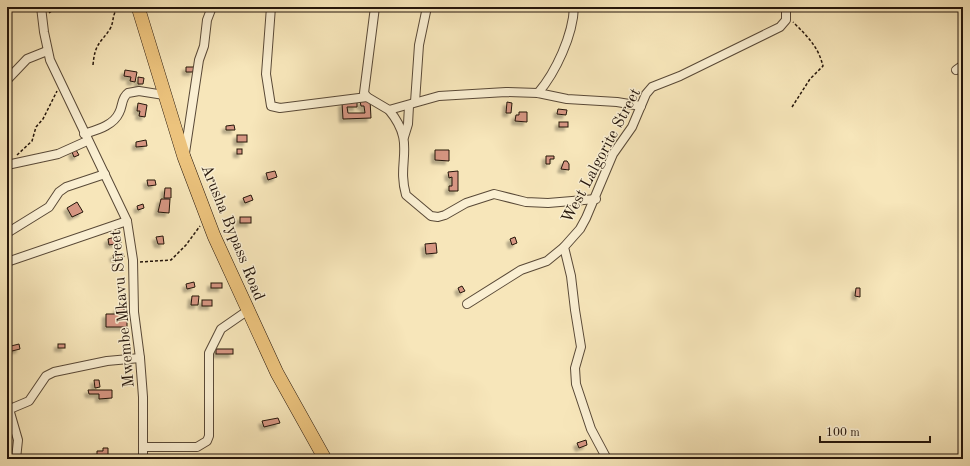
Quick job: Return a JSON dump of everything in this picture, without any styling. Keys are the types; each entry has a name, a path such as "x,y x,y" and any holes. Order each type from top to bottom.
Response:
{"main road":[{"name":"Arusha Bypass Road","path":"138,7 164,95 206,218 247,311 277,373 325,459"}],"street":[{"name":"Mwembe Mkavu Street","path":"41,7 47,51 60,84 127,221 133,263 134,312 143,396 143,459"},
{"path":"184,157 199,60 204,46 205,26 212,7"},
{"path":"271,7 266,74 271,106 280,108 367,97"},
{"path":"375,7 364,90 365,95 389,110 404,137"},
{"path":"427,7 419,44 412,104 404,137 403,174 406,195 431,216 438,217 445,215 466,203 494,194 532,202 596,199"},
{"path":"538,93 549,79 558,62 572,24 574,7"},
{"path":"786,7 786,20"},
{"name":"West Lalgorite Street","path":"607,459 591,429 576,388 575,368 581,347 571,276 564,247 580,229 596,199 613,154 632,127 646,94 652,87 680,76 780,27 786,20"},
{"path":"7,80 27,59 47,51"},
{"path":"956,70 963,65"},
{"path":"9,165 58,154 86,138 119,114 123,99 128,93 139,91 164,95"},
{"path":"389,110 446,96 506,92 538,93 567,99 617,102 641,106"},
{"path":"7,233 48,207 59,192 66,187 105,174"},
{"path":"7,262 127,221"},
{"path":"467,304 521,270 548,262 564,247"},
{"path":"143,447 197,447 207,441 209,436 208,353 221,329 247,311"},
{"path":"16,459 18,440 8,406 29,401 46,376 54,372 107,361 140,358"}],"path":[{"path":"93,65 97,44 110,29 114,13 120,7"},
{"path":"786,20 792,20 814,43 820,54 823,66 810,80 792,107"},
{"path":"9,165 18,153 32,141 36,127 43,119 60,84"},
{"path":"133,263 171,260 186,245 206,218"}],"building":[{"path":"186,67 194,67 193,72 186,72"},
{"path":"125,70 137,72 135,82 130,81 131,77 124,76"},
{"path":"138,77 144,78 143,84 138,84"},
{"path":"370,100 371,118 343,119 342,103 357,102 357,107 347,107 348,113 365,113 364,106 361,106 360,101"},
{"path":"507,102 512,103 511,113 506,113"},
{"path":"138,103 147,105 145,117 139,116 140,111 137,111"},
{"path":"558,109 567,110 566,115 557,114"},
{"path":"519,112 527,112 527,122 515,121 516,115 519,115"},
{"path":"559,122 568,122 568,127 559,127"},
{"path":"234,125 235,130 226,130 226,126"},
{"path":"237,135 247,135 247,142 237,142"},
{"path":"146,140 147,146 136,147 136,142"},
{"path":"237,149 242,149 242,154 237,154"},
{"path":"76,150 79,155 74,157 72,152"},
{"path":"435,150 449,150 449,161 435,160"},
{"path":"546,156 554,156 554,159 550,159 550,164 546,164"},
{"path":"564,161 567,161 569,164 569,170 561,169"},
{"path":"275,171 277,177 268,180 266,173"},
{"path":"458,171 458,191 449,191 449,186 452,186 452,177 449,178 448,172"},
{"path":"147,180 155,180 156,185 148,186"},
{"path":"165,188 171,188 171,198 164,198"},
{"path":"251,195 253,200 245,203 243,198"},
{"path":"161,199 170,199 169,213 158,212"},
{"path":"77,202 83,212 72,217 67,208"},
{"path":"143,204 144,208 138,210 137,206"},
{"path":"240,217 251,217 251,223 240,223"},
{"path":"119,236 121,243 109,245 108,239"},
{"path":"163,236 164,244 158,244 156,237"},
{"path":"515,237 517,243 512,245 510,239"},
{"path":"436,243 437,253 426,254 425,244"},
{"path":"123,253 124,257 114,259 113,255"},
{"path":"194,282 195,287 187,289 186,284"},
{"path":"211,283 222,283 222,288 211,288"},
{"path":"462,286 465,291 460,293 458,288"},
{"path":"856,288 860,288 860,297 855,296"},
{"path":"192,296 199,296 198,305 191,305"},
{"path":"202,300 212,300 212,306 202,306"},
{"path":"117,308 124,308 124,312 127,312 127,327 106,327 106,314 117,314"},
{"path":"19,344 20,349 8,352 7,347"},
{"path":"58,344 65,344 65,348 58,348"},
{"path":"216,349 233,349 233,354 216,354"},
{"path":"94,380 99,380 100,387 95,388"},
{"path":"88,390 112,390 112,398 99,399 99,394 89,394"},
{"path":"278,418 280,423 264,427 262,421"},
{"path":"586,440 587,445 579,448 577,443"},
{"path":"103,448 108,448 108,459 97,459 97,451 103,451"}]}
